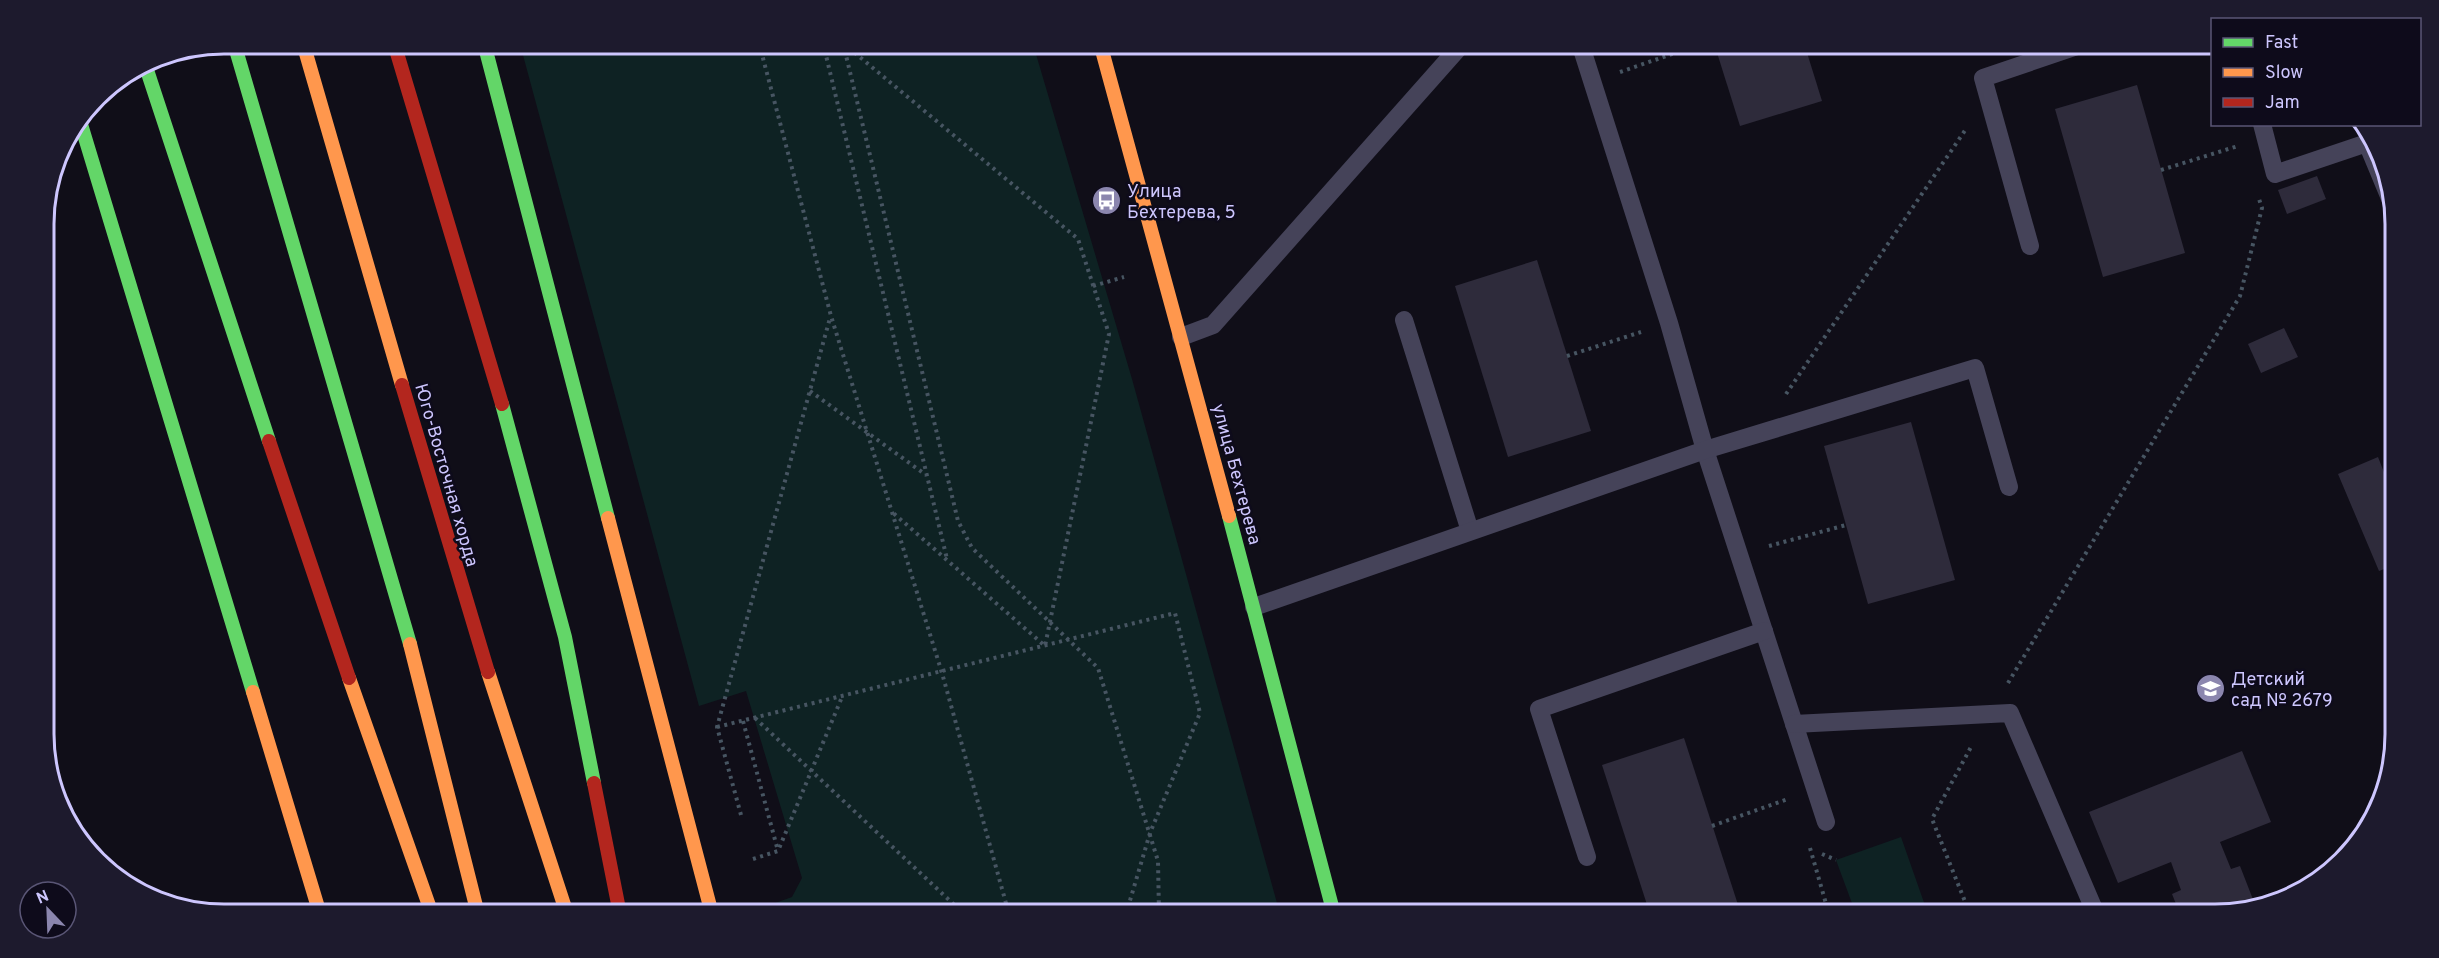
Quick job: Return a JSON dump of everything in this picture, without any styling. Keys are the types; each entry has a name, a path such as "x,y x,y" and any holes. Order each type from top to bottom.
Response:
{"main road":[{"path":"237,54 409,638 476,904"},
{"name":"Юго-Восточная хорда","path":"306,54 469,614 564,904"},
{"path":"397,54 492,369 565,637 618,904"},
{"path":"487,54 709,904"},
{"name":"улица Бехтерева","path":"1103,54 1254,607 1331,904"},
{"path":"148,73 339,651 428,904"},
{"path":"83,130 317,904"}],"lane":[{"path":"1180,337 1214,325 1454,54"},
{"path":"1583,54 1669,323 1705,450 1826,822"},
{"path":"2030,246 1983,78 2056,54"},
{"path":"2264,131 2276,174 2364,144"},
{"path":"1404,320 1470,531"},
{"path":"1254,607 1705,450 1975,368 2009,487"},
{"path":"1587,857 1539,709 1764,632"},
{"path":"1794,724 2010,713 2092,904"}],"path":[{"path":"762,54 831,316 942,673 1006,904"},
{"path":"825,54 947,560"},
{"path":"845,54 958,521 972,548 1098,668 1158,861 1159,904"},
{"path":"855,54 1078,238 1109,334 1045,646"},
{"path":"1592,82 1675,54"},
{"path":"1759,433 1988,97"},
{"path":"2162,170 2264,131"},
{"path":"1966,904 1932,819 1989,714 2240,296 2262,208"},
{"path":"741,815 717,727 831,316"},
{"path":"1567,356 1669,323"},
{"path":"810,391 927,475"},
{"path":"891,511 1045,646"},
{"path":"1739,554 1846,525"},
{"path":"717,727 942,673 1175,613 1200,713 1150,833 1129,904"},
{"path":"778,851 842,697"},
{"path":"755,718 953,904"},
{"path":"743,721 778,851"},
{"path":"1712,826 1815,791"},
{"path":"1807,838 1826,904"},
{"path":"753,859 778,851"}],"green space":[{"path":"523,54 1036,54 1132,379 1277,904 773,904 792,897 802,878 746,691 699,706"},
{"path":"1901,837 1924,904 1852,904 1836,860"}],"building":[{"path":"1717,54 1807,54 1822,101 1740,126"},
{"path":"2137,85 2185,253 2103,277 2055,109"},
{"path":"2317,176 2326,199 2287,214 2278,190"},
{"path":"1537,260 1591,431 1508,457 1455,286"},
{"path":"2284,328 2298,357 2261,373 2248,344"},
{"path":"1911,422 1955,580 1868,604 1824,446"},
{"path":"2378,457 2385,475 2385,569 2379,571 2338,474"},
{"path":"1684,738 1738,904 1647,904 1602,765"},
{"path":"2242,751 2271,822 2220,842 2231,869 2240,866 2253,900 2226,904 2176,904 2172,894 2181,890 2171,862 2118,883 2089,812"}],"traffic: fast":[{"path":"237,54 410,644"},
{"path":"487,54 608,518"},
{"path":"148,73 269,441"},
{"path":"83,130 253,692"},
{"path":"502,404 565,637 594,783"},
{"path":"1229,516 1331,904"}],"traffic: slow":[{"path":"306,54 402,385"},
{"path":"1103,54 1229,516"},
{"path":"608,518 709,904"},
{"path":"410,644 475,904"},
{"path":"488,672 564,904"},
{"path":"349,678 428,904"},
{"path":"253,692 317,904"}],"traffic: jam":[{"path":"397,54 502,404"},
{"path":"402,385 488,672"},
{"path":"269,441 349,678"},
{"path":"594,783 618,904"}],"place":[{"name":"Улица Бехтерева, 5","path":"1106,201"},
{"name":"Детский сад № 2679","path":"2210,689"}]}
